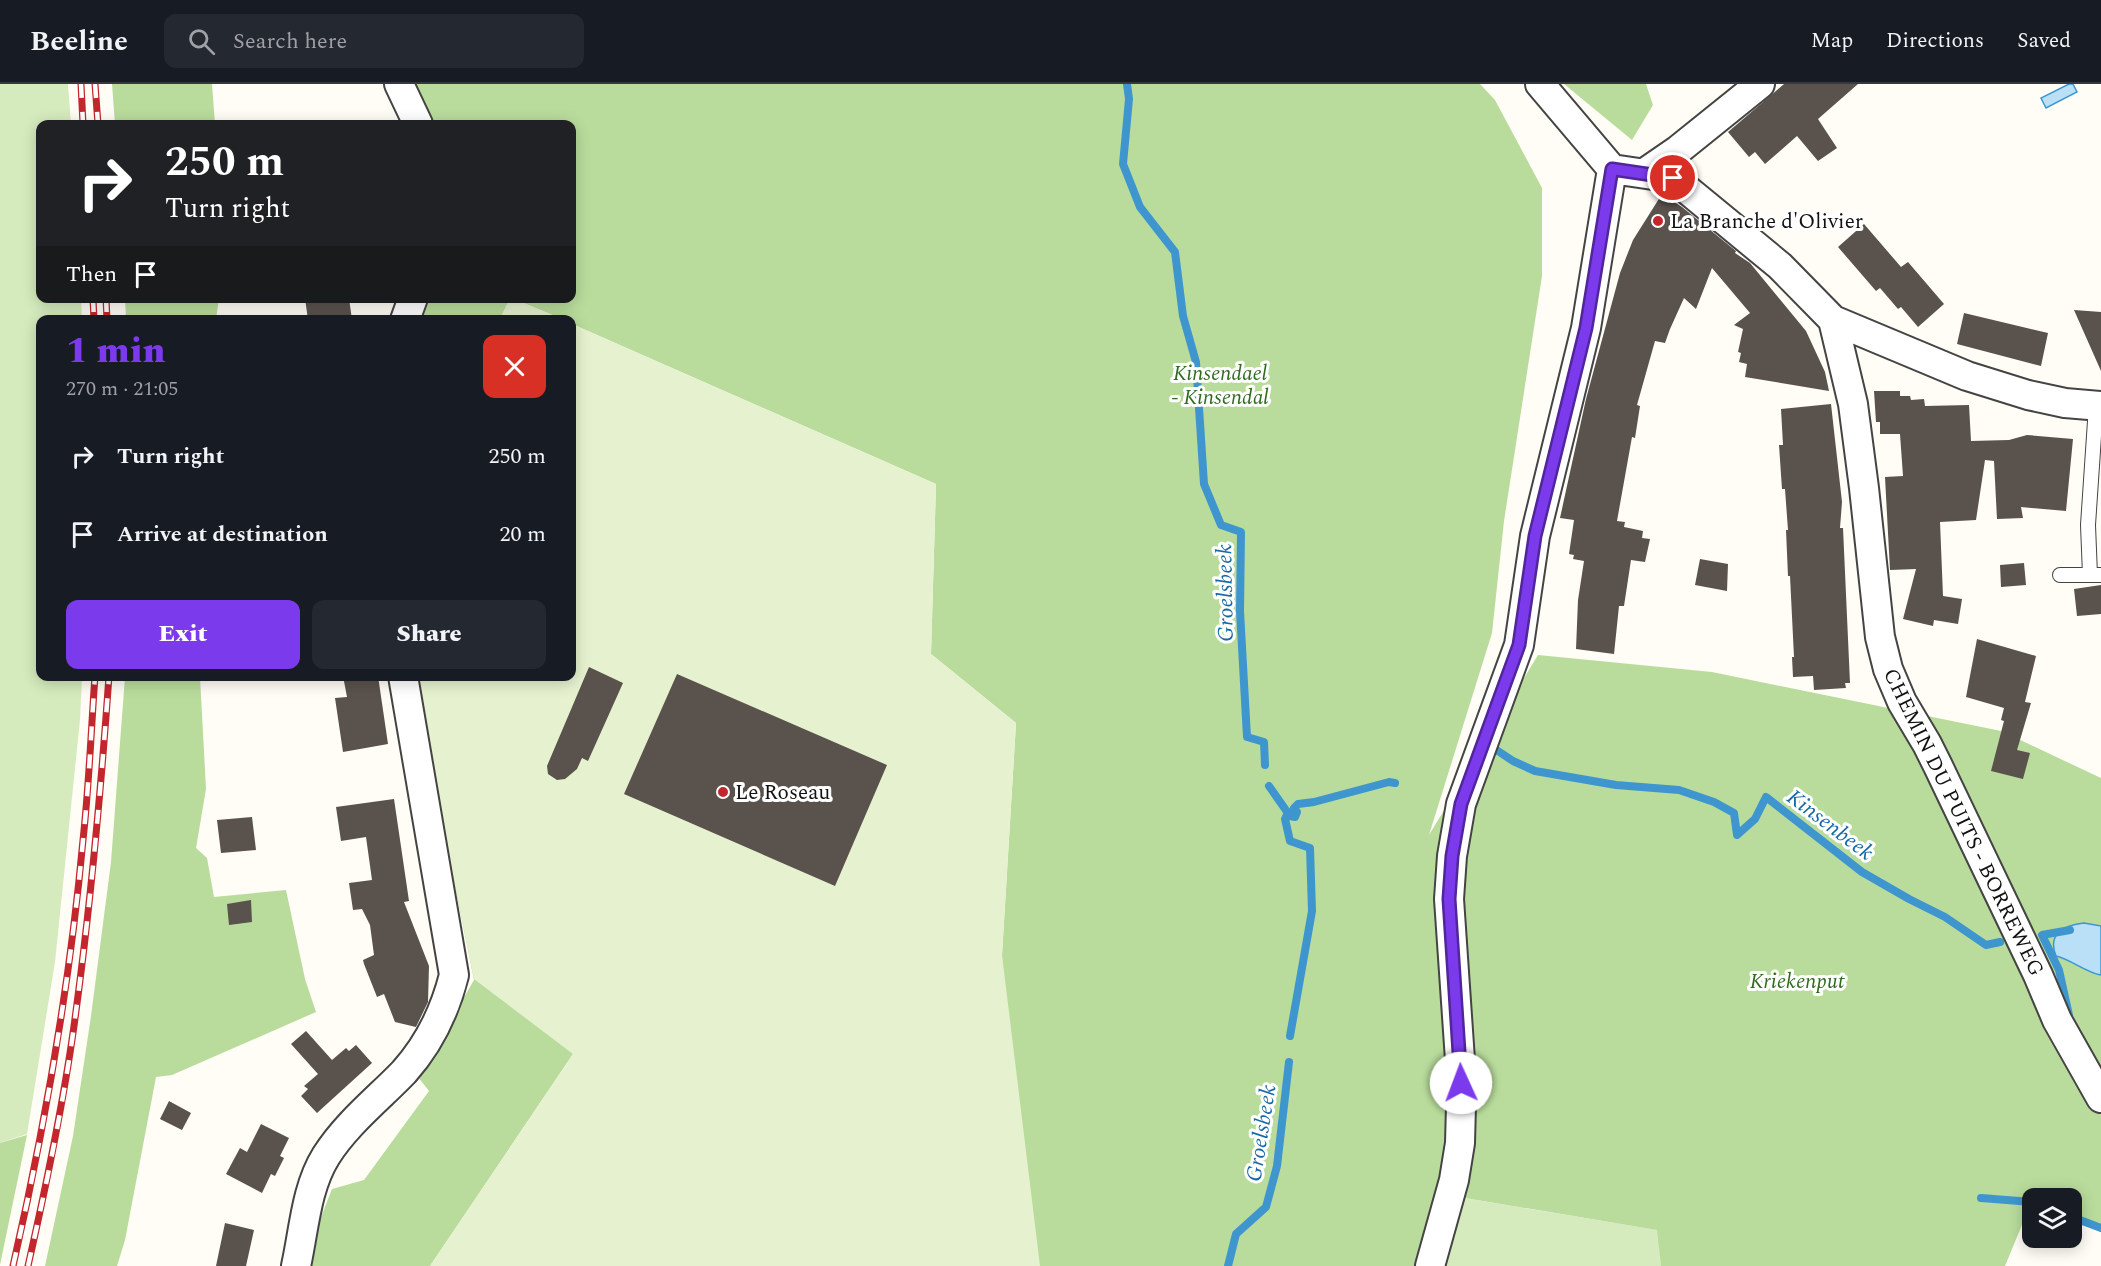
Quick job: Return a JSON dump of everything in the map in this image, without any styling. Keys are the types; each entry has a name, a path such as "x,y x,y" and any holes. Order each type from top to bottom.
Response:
{"street":[{"path":"399,84 416,120"},
{"path":"1540,84 1612,169 1646,172 1673,178 1780,266 1833,320 1967,376 2028,395 2065,403 2098,406"},
{"path":"1646,172 1678,150 1760,84"},
{"path":"1430,1266 1454,1180 1460,1143 1460,1060 1449,899 1452,856 1461,804 1519,645 1535,536 1586,328 1612,169"},
{"name":"CHEMIN DU PUITS - BORREWEG","path":"1833,320 1852,404 1864,488 1880,637 1888,669 1902,702 1935,758 2057,1020 2101,1098"},
{"path":"296,1266 311,1192 326,1157 352,1122 405,1070 428,1039 440,1018 454,975 404,681"}],"lane":[{"path":"2060,575 2095,575 2088,525 2098,406"}],"green space":[{"path":"0,84 68,84 71,120 36,120 36,303 81,303 82,315 36,315 36,681 82,681 80,720 55,962 27,1134 0,1143"},
{"path":"112,84 212,84 215,120 115,120"},
{"path":"416,84 1480,84 1495,100 1542,188 1542,276 1504,521 1492,633 1429,835 1538,655 1712,672 2001,731 2101,778 2101,1229 2082,1222 2082,1188 2022,1188 2022,1225 2005,1266 1661,1266 1657,1230 1465,1198 1446,1266 880,1266 573,1054 430,1266 307,1266 315,1232 332,1189 364,1180 429,1091 418,1077 474,980 450,861 1002,955 1016,723 931,654 936,484 576,326 576,315 552,315 524,303 576,303 576,120 432,120"},
{"path":"1564,84 1646,84 1653,105 1632,140"},
{"path":"125,303 218,303 217,315 126,315"},
{"path":"428,303 508,303 502,315 424,315"},
{"path":"508,303 524,303 552,315 502,315"},
{"name":"Le Roseau","path":"576,326 936,484 931,654 1016,723 1002,955 1040,1266 430,1266 573,1054 474,979 414,681 576,681"},
{"path":"125,681 200,681 206,789 196,848 207,858 214,897 286,890 305,979 316,1012 172,1075 156,1077 125,1240 117,1266 45,1266 73,1136 111,862"},
{"path":"27,1135 0,1265 0,1143"},
{"path":"1464,1198 1658,1230 1661,1266 1446,1266"}],"water":[{"path":"2073,84 2077,92 2046,108 2041,98"},
{"path":"2084,923 2101,926 2101,975 2056,956 2054,942 2059,932 2070,926"}],"building":[{"path":"1784,84 1858,84 1818,119 1837,148 1818,161 1797,136 1765,164 1755,152 1749,157 1728,132"},
{"path":"1662,194 1682,207 1736,251 1735,253 1750,263 1806,331 1825,372 1829,391 1745,377 1747,364 1739,362 1741,353 1738,352 1743,329 1734,325 1750,313 1712,268 1696,309 1684,298 1665,343 1655,341 1637,405 1640,406 1635,438 1632,437 1617,521 1625,522 1624,527 1643,531 1642,538 1650,539 1645,562 1631,560 1624,606 1619,606 1614,654 1576,649 1578,600 1584,561 1573,559 1574,555 1569,554 1574,520 1560,518 1586,399 1620,273 1633,240"},
{"path":"1864,224 1901,267 1908,262 1944,304 1918,327 1880,288 1876,291 1838,247"},
{"path":"306,303 350,303 351,315 307,315"},
{"path":"2074,310 2101,312 2101,371"},
{"path":"1964,313 2048,333 2041,366 1957,344"},
{"path":"1874,391 1900,391 1900,396 1910,396 1911,400 1924,399 1925,406 1969,405 1971,441 2009,440 2027,435 2073,439 2066,511 2021,507 2023,518 1997,519 1994,461 1985,460 1976,520 1940,522 1943,596 1962,599 1958,624 1934,620 1933,626 1903,619 1916,569 1890,570 1885,477 1903,476 1900,434 1880,434 1880,422 1876,422"},
{"path":"1831,404 1842,502 1840,528 1843,528 1850,683 1845,683 1846,688 1814,690 1813,676 1793,677 1792,657 1794,657 1786,530 1788,530 1779,445 1783,445 1781,409"},
{"path":"1700,559 1728,564 1727,591 1695,585"},
{"path":"2024,563 2026,585 2001,587 2000,565"},
{"path":"2101,585 2101,614 2077,616 2074,589"},
{"path":"1977,639 2036,656 2025,702 2031,703 2017,750 2030,753 2023,779 1991,771 2004,721 2001,720 2004,708 1966,697"},
{"path":"589,667 623,683 588,761 582,758 577,769 565,779 557,780 548,774 547,766"},
{"path":"677,674 887,765 835,886 624,794"},
{"path":"344,681 379,681 388,744 343,752 335,698 347,697"},
{"path":"394,799 409,901 404,902 429,966 428,1002 416,1027 395,1022 384,994 377,997 364,964 363,960 374,955 370,925 362,909 353,910 349,883 372,880 366,837 341,841 336,807"},
{"path":"252,817 256,850 221,853 217,820"},
{"path":"251,900 252,922 229,925 227,904"},
{"path":"306,1031 332,1060 346,1048 349,1051 356,1045 372,1063 317,1113 301,1096 308,1089 304,1086 318,1074 291,1044"},
{"path":"169,1101 191,1113 182,1130 160,1119"},
{"path":"261,1124 289,1138 280,1156 284,1158 275,1176 271,1174 262,1193 226,1174 240,1148 247,1152"},
{"path":"225,1223 254,1230 246,1266 216,1266"}],"waterway":[{"name":"Groelsbeek","path":"1127,84 1129,99 1123,164 1140,207 1175,252 1183,316 1196,362 1204,484 1221,525 1241,532 1240,611 1247,737 1264,742 1265,765"},
{"name":"Kinsenbeek","path":"1489,749 1498,751 1535,771 1616,785 1679,790 1714,802 1734,813 1737,835 1755,819 1766,797 1862,872 1945,917 1986,945 2000,942"},
{"name":"Kinsenbeek","path":"1269,786 1290,816 1295,817 1297,812 1294,808 1298,804 1314,802 1389,782 1395,783"},
{"name":"Groelsbeek","path":"1288,812 1285,819 1290,841 1310,848 1312,911 1290,1036"},
{"path":"2069,1015 2059,970 2042,935 2070,930"},
{"name":"Groelsbeek","path":"1228,1266 1236,1234 1266,1207 1277,1166 1289,1062"},
{"path":"1981,1198 2022,1201"},
{"path":"2082,1221 2101,1228"}],"railway":[{"path":"81,84 83,120"},
{"path":"95,84 98,120"},
{"path":"93,303 94,315"},
{"path":"106,303 107,315"},
{"path":"13,1266 36,1160 64,1001 78,894 95,681"},
{"path":"28,1266 55,1139 76,1011 95,844 109,681"}],"place":[{"name":"La Branche d'Olivier","path":"1658,221"},
{"name":"Le Roseau","path":"723,792"}],"route":[{"path":"1461,1083 1449,899 1452,856 1461,804 1519,645 1535,536 1586,328 1612,169 1646,172 1673,178"}],"park label":[{"name":"Kinsendael - Kinsendal","path":"1220,385"},
{"name":"Kriekenput","path":"1797,981"}]}
